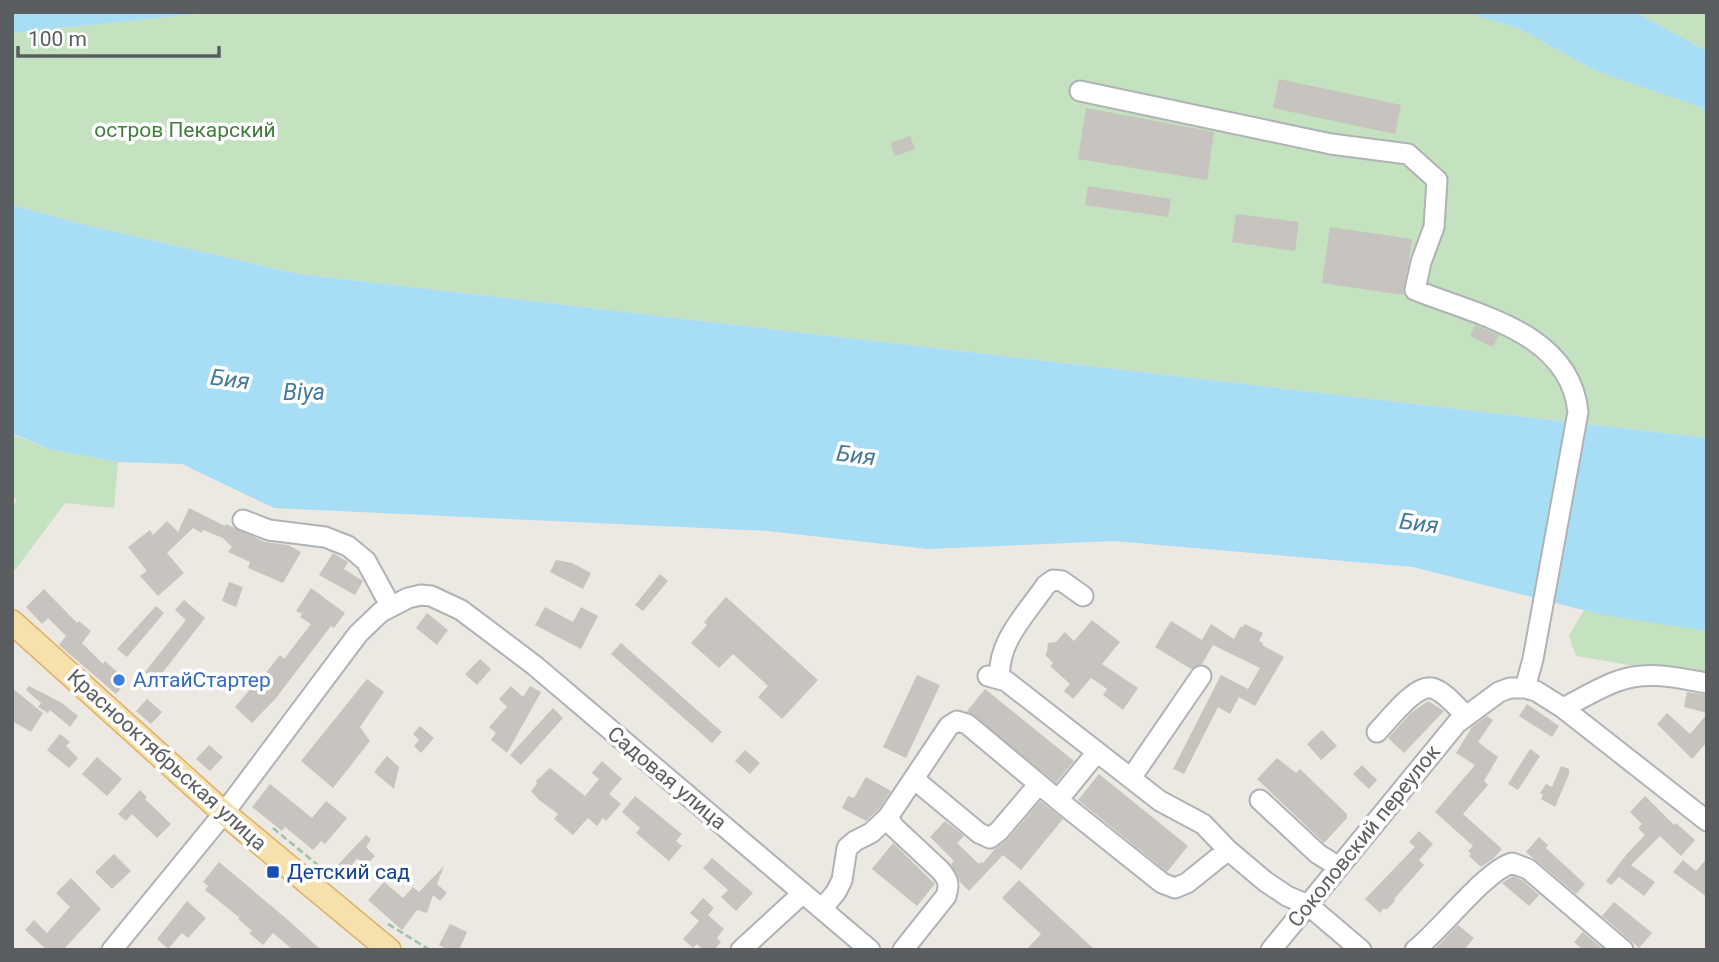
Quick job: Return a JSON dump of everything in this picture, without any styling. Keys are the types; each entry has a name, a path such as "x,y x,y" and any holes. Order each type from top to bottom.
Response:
{"main road":[{"name":"Краснооктябрьская улица","path":"12,622 224,813 389,950"}],"street":[{"path":"1080,91 1331,144 1408,154 1437,180 1434,227 1421,262 1415,290 1479,313 1528,337 1558,360 1576,393 1578,412 1533,659 1525,688 1536,691 1563,708 1707,821"},
{"path":"117,948 224,813 350,644 373,619 390,606 366,561 348,545 325,537 278,532 243,520"},
{"path":"1083,596 1062,581 1054,580 1046,585 1008,641 994,678 1097,752 1160,802 1203,824 1228,850 1277,889 1308,905 1361,950"},
{"name":"Садовая улица","path":"390,606 421,595 444,601 461,610 534,664 870,950"},
{"path":"1563,708 1619,681 1639,676 1659,675 1707,684"},
{"path":"1131,778 1200,676"},
{"path":"1377,732 1412,695 1427,688 1437,691 1462,720"},
{"name":"Соколовский переулок","path":"1271,950 1462,720 1499,692 1510,688 1525,688"},
{"path":"822,909 840,886 847,848 872,833 888,817 949,726 957,722 967,724 1161,883 1175,888 1186,883 1228,850"},
{"path":"1058,800 1097,752"},
{"path":"914,779 979,833 990,838 1039,784"},
{"path":"1260,800 1318,854 1339,867"},
{"path":"888,817 894,827 947,877 949,885 946,896 903,950"},
{"path":"1415,950 1435,934 1491,875 1512,863 1528,869 1623,950"},
{"path":"741,950 803,893"}],"green space":[{"name":"остров Пекарский","path":"215,12 1465,12 1520,29 1596,71 1703,108 1707,122 1707,438 299,274 81,224 12,205 12,33"},
{"path":"1635,12 1707,12 1707,51"},
{"path":"12,434 49,449 118,462 114,508 65,503 15,570 12,568 12,507 17,500 12,497"},
{"path":"1584,610 1707,631 1707,678 1576,656 1569,636"}],"water":[{"path":"12,12 215,12 12,33"},
{"path":"1465,12 1635,12 1707,51 1707,122 1703,108 1596,71 1520,29"},
{"name":"Biya","path":"12,205 81,224 299,274 1707,438 1707,631 1603,615 1413,567 1114,541 928,549 768,531 274,508 182,464 118,462 49,449 12,433"}],"building":[{"path":"1279,79 1401,105 1395,134 1273,108"},
{"path":"1086,108 1214,132 1207,180 1078,159"},
{"path":"910,136 915,149 895,156 890,143"},
{"path":"1088,186 1171,199 1168,217 1085,205"},
{"path":"1236,214 1299,222 1295,251 1232,242"},
{"path":"1330,227 1412,239 1403,295 1322,283"},
{"path":"1475,325 1499,335 1493,347 1470,336"},
{"path":"189,508 265,542 288,545 301,552 283,583 248,568 250,562 228,552 232,547 223,538 193,528 167,553 184,573 158,596 140,576 147,571 128,547 150,530 153,535 167,521 178,532"},
{"path":"333,553 348,562 344,569 363,581 355,595 319,575"},
{"path":"556,560 572,563 591,573 583,589 550,572"},
{"path":"660,574 668,581 643,611 635,605"},
{"path":"229,582 243,587 236,607 222,601"},
{"path":"311,588 345,613 334,628 331,626 276,698 252,723 235,707 280,655 284,659 311,624 296,611"},
{"path":"44,589 77,623 79,621 91,631 82,643 103,664 105,661 127,681 116,694 59,645 66,636 48,618 42,624 26,607"},
{"path":"726,597 818,680 782,719 758,697 768,686 733,654 719,668 691,643 707,625 704,622"},
{"path":"184,600 205,618 156,681 145,672 186,620 175,610"},
{"path":"156,606 164,613 127,657 117,649"},
{"path":"545,607 573,622 581,607 598,616 581,649 535,625"},
{"path":"427,613 448,630 437,645 416,628"},
{"path":"1092,620 1120,642 1102,664 1138,688 1123,710 1103,695 1107,689 1091,678 1073,699 1064,691 1070,684 1050,666 1053,663 1045,655 1048,643 1056,642 1065,632 1074,641"},
{"path":"1171,621 1202,640 1211,624 1234,639 1240,627 1245,624 1263,633 1259,641 1262,645 1284,657 1255,706 1239,697 1230,714 1218,707 1184,774 1173,769 1221,675 1248,689 1260,668 1213,645 1202,664 1191,669 1155,647"},
{"path":"621,643 722,732 712,743 611,654"},
{"path":"480,659 491,669 477,685 465,674"},
{"path":"917,675 940,685 906,758 883,747"},
{"path":"367,679 384,692 360,727 370,741 333,788 301,761"},
{"path":"29,686 62,703 78,716 70,727 50,710 48,713 38,707 41,703 26,690"},
{"path":"511,686 523,697 530,686 541,692 507,753 491,740 496,733 489,727 507,707 499,699"},
{"path":"12,688 43,713 31,732 12,721"},
{"path":"985,689 1074,761 1056,783 967,711"},
{"path":"1687,692 1707,695 1707,713 1684,707"},
{"path":"147,699 162,712 151,724 136,711"},
{"path":"1428,701 1444,711 1404,753 1388,738 1411,713"},
{"path":"1527,704 1559,726 1552,737 1519,716"},
{"path":"553,708 563,718 521,765 510,755"},
{"path":"1667,713 1690,734 1707,714 1707,742 1692,759 1657,724"},
{"path":"1487,716 1493,720 1478,742 1498,757 1484,781 1488,785 1463,814 1502,849 1481,867 1469,856 1471,854 1468,851 1473,846 1435,812 1475,765 1456,753 1472,727"},
{"path":"420,726 434,738 421,753 414,746 419,740 413,734"},
{"path":"1322,730 1337,746 1321,760 1307,744"},
{"path":"60,734 70,742 66,746 78,758 69,768 47,750"},
{"path":"209,745 223,757 210,771 196,759"},
{"path":"1530,749 1540,756 1518,790 1508,784"},
{"path":"745,750 760,763 750,774 735,761"},
{"path":"387,756 399,767 394,789 374,772"},
{"path":"97,757 122,779 107,796 82,774"},
{"path":"1277,758 1296,773 1300,769 1347,814 1347,818 1324,843 1257,779"},
{"path":"602,761 622,779 609,794 621,804 606,821 603,818 597,826 588,818 573,835 554,819 558,814 531,791 537,784 536,781 550,768 585,796 599,779 592,773"},
{"path":"1362,765 1377,780 1369,789 1353,774"},
{"path":"1561,766 1569,769 1569,774 1555,807 1541,799 1543,795 1540,793 1546,784 1552,787"},
{"path":"1099,774 1188,846 1167,872 1078,800"},
{"path":"866,777 891,791 879,809 866,821 842,808 848,796 854,798"},
{"path":"270,784 312,818 326,801 347,818 325,844 321,841 313,850 285,827 282,831 252,807"},
{"path":"140,790 147,797 145,799 171,824 157,838 132,814 126,821 118,814"},
{"path":"635,796 682,834 676,841 682,846 669,861 636,833 640,828 622,812"},
{"path":"1645,796 1674,825 1676,823 1695,840 1681,856 1660,836 1631,865 1655,882 1644,896 1619,877 1611,885 1606,881 1645,835 1638,828 1642,824 1630,812"},
{"path":"1040,801 1063,819 1021,870 1003,855 969,891 960,882 951,864 954,861 930,837 945,821 964,836 957,843 979,864 983,863 1008,839"},
{"path":"1419,831 1433,844 1419,860 1424,865 1395,901 1380,913 1365,899 1415,847 1409,842"},
{"path":"366,835 371,839 366,847 375,856 365,866 357,858 341,880 331,872"},
{"path":"1539,837 1548,845 1546,848 1585,884 1576,894 1526,852"},
{"path":"893,843 935,884 917,906 872,869"},
{"path":"114,854 131,871 112,889 95,872"},
{"path":"712,858 753,893 736,911 721,897 728,890 703,868"},
{"path":"1707,858 1707,897 1673,872 1683,860 1696,871"},
{"path":"219,862 321,950 293,950 273,933 263,945 249,933 252,931 238,919 240,918 205,890 208,886 203,882"},
{"path":"444,866 437,884 447,893 440,901 433,895 427,913 417,910 402,930 368,900 384,882 403,898 413,887 419,892"},
{"path":"1513,876 1539,895 1529,906 1502,883"},
{"path":"71,878 101,909 63,950 47,950 25,930 34,920 47,933 70,907 56,893"},
{"path":"1019,880 1095,950 1026,950 1041,934 1002,898"},
{"path":"703,898 714,908 708,915 724,929 717,938 721,942 714,950 703,950 697,944 693,948 683,939 699,921 690,913"},
{"path":"187,901 206,918 188,938 182,933 168,949 157,939"},
{"path":"1614,902 1652,933 1639,948 1602,916"},
{"path":"450,924 467,932 459,950 448,950 439,945"},
{"path":"1458,925 1474,938 1464,950 1434,950"},
{"path":"1583,932 1604,950 1583,950 1574,942"}],"place":[{"name":"АлтайСтартер","path":"119,680"},
{"name":"Детский сад","path":"273,872"}],"water label":[{"name":"Бия","path":"230,379"},
{"name":"Бия","path":"856,455"},
{"name":"Бия","path":"1419,523"}]}
